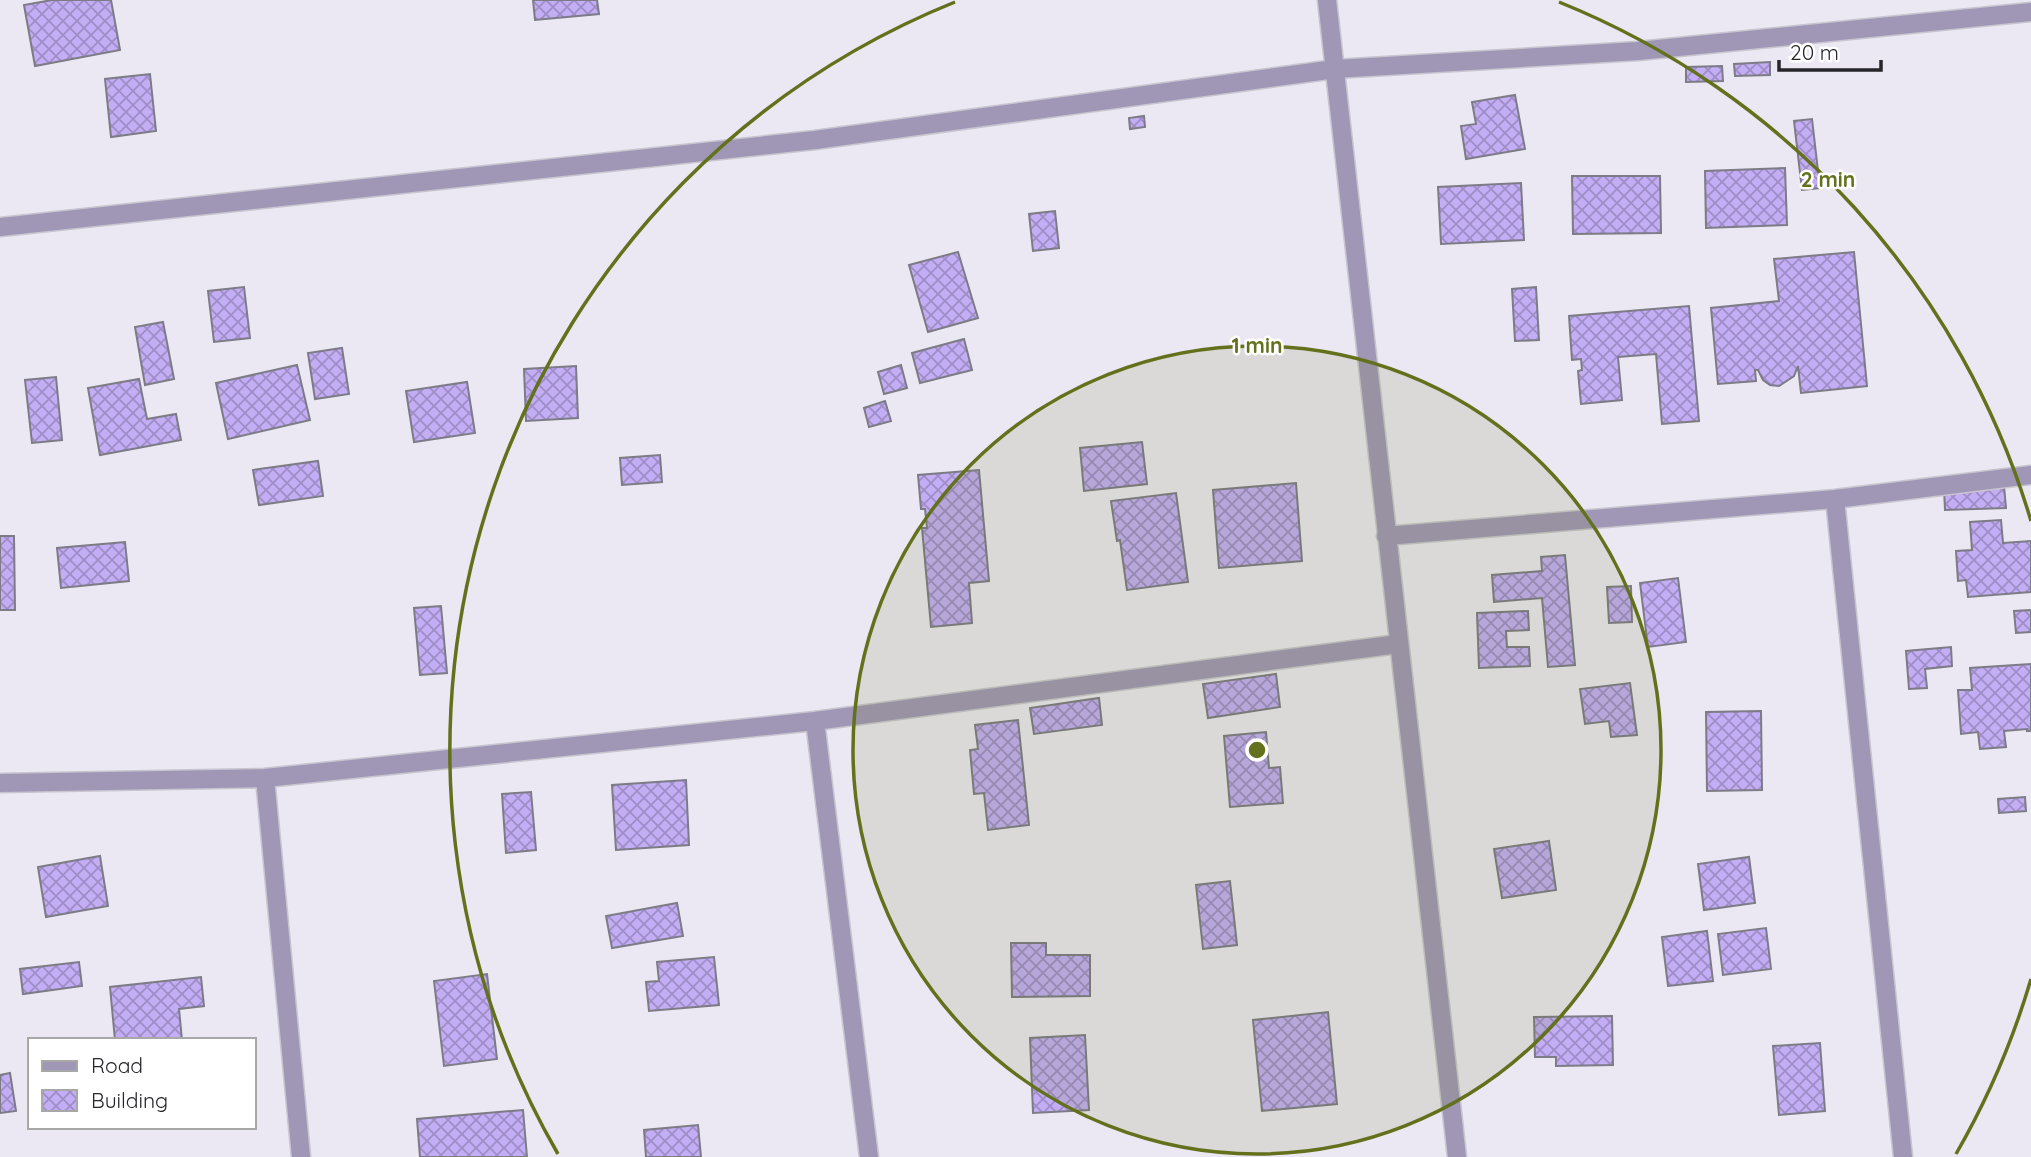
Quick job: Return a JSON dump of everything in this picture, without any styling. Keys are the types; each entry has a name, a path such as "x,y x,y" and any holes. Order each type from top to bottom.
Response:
{"street":[{"path":"1327,0 1457,1157"},
{"path":"0,228 815,140 1335,69 1638,51 2031,12"},
{"path":"1386,536 1835,499 2031,475"},
{"path":"1835,499 1903,1157"},
{"path":"0,783 265,778 815,721 1398,643"},
{"path":"815,721 869,1157"},
{"path":"265,778 301,1157"}],"building":[{"path":"52,0 111,0 120,50 35,66 24,5"},
{"path":"533,0 597,0 599,14 535,20"},
{"path":"1770,62 1770,75 1735,76 1734,64"},
{"path":"1722,66 1723,81 1686,82 1686,67"},
{"path":"150,74 156,131 111,137 105,79"},
{"path":"1515,95 1525,149 1466,159 1461,126 1476,124 1472,102"},
{"path":"1144,116 1145,127 1130,129 1129,118"},
{"path":"1812,119 1820,188 1802,190 1794,121"},
{"path":"1785,168 1787,225 1706,228 1705,171"},
{"path":"1572,176 1660,176 1661,233 1573,234"},
{"path":"1521,183 1524,240 1441,244 1438,187"},
{"path":"1055,211 1059,248 1033,251 1029,214"},
{"path":"958,252 978,318 928,332 909,265"},
{"path":"1854,252 1867,386 1801,393 1798,366 1794,376 1779,386 1770,385 1763,380 1758,370 1755,370 1756,381 1718,384 1711,308 1779,301 1774,259"},
{"path":"244,287 250,338 214,342 208,291"},
{"path":"1536,287 1539,340 1515,341 1512,289"},
{"path":"1689,306 1699,421 1662,424 1656,354 1618,357 1622,400 1581,404 1578,371 1582,370 1581,359 1572,360 1569,316"},
{"path":"163,322 174,379 145,385 135,327"},
{"path":"964,339 972,370 920,383 912,353"},
{"path":"342,348 349,394 315,399 308,353"},
{"path":"297,365 310,420 228,439 216,383"},
{"path":"901,365 907,388 884,394 878,372"},
{"path":"576,366 578,418 526,421 524,369"},
{"path":"56,377 62,440 32,443 25,380"},
{"path":"139,379 147,419 176,414 181,440 100,455 88,388"},
{"path":"467,382 475,433 414,442 406,391"},
{"path":"885,401 891,421 869,427 864,408"},
{"path":"1142,442 1147,484 1084,491 1080,448"},
{"path":"660,455 662,482 622,485 620,458"},
{"path":"318,461 323,496 259,505 253,470"},
{"path":"979,470 989,581 969,583 972,623 931,627 922,528 927,528 925,509 921,509 918,475"},
{"path":"1296,483 1302,561 1219,568 1213,490"},
{"path":"2004,486 2006,508 1945,510 1944,489"},
{"path":"1176,493 1188,582 1127,590 1111,501"},
{"path":"2001,520 2003,543 2031,541 2031,592 1968,597 1966,580 1958,581 1956,551 1972,550 1970,522"},
{"path":"0,536 14,536 15,610 0,610"},
{"path":"125,542 129,581 61,588 57,548"},
{"path":"1565,555 1575,665 1548,667 1542,598 1494,602 1492,575 1542,571 1541,557"},
{"path":"1678,578 1686,642 1648,647 1640,583"},
{"path":"1631,586 1632,622 1609,623 1607,587"},
{"path":"441,606 447,673 420,675 414,608"},
{"path":"2031,610 2031,632 2016,633 2014,611"},
{"path":"1528,611 1529,630 1506,631 1507,647 1529,647 1530,666 1479,668 1477,613"},
{"path":"1951,647 1952,666 1925,669 1927,688 1909,689 1906,651"},
{"path":"2031,664 2031,731 2004,731 2006,747 1980,749 1978,732 1961,734 1958,690 1972,690 1970,668"},
{"path":"1276,674 1280,707 1208,718 1203,684"},
{"path":"1630,683 1637,735 1611,737 1609,721 1585,724 1580,689"},
{"path":"1099,698 1102,725 1034,734 1030,708"},
{"path":"1761,711 1762,790 1707,791 1706,712"},
{"path":"1018,720 1029,825 988,830 984,793 974,794 970,750 978,749 975,725"},
{"path":"1266,732 1269,768 1280,767 1283,803 1230,807 1224,736"},
{"path":"686,780 689,845 616,850 612,785"},
{"path":"531,792 536,850 506,853 502,794"},
{"path":"2025,797 2026,811 1999,813 1998,799"},
{"path":"1549,841 1556,890 1502,898 1494,849"},
{"path":"100,856 108,906 46,917 38,867"},
{"path":"1749,857 1755,903 1704,910 1698,864"},
{"path":"1230,881 1237,945 1203,949 1196,885"},
{"path":"677,903 683,936 612,948 606,916"},
{"path":"1766,928 1771,969 1723,975 1718,934"},
{"path":"1707,931 1713,981 1668,986 1662,937"},
{"path":"1011,943 1046,943 1046,955 1090,955 1090,996 1012,997"},
{"path":"714,957 719,1005 649,1011 646,982 659,981 657,962"},
{"path":"79,962 82,986 23,994 20,969"},
{"path":"487,974 497,1059 444,1066 434,981"},
{"path":"201,977 204,1006 179,1009 182,1038 115,1038 110,987"},
{"path":"1328,1012 1337,1104 1262,1111 1253,1020"},
{"path":"1612,1016 1613,1065 1556,1066 1556,1057 1535,1057 1534,1017"},
{"path":"1085,1035 1089,1110 1033,1113 1030,1038"},
{"path":"1820,1043 1825,1111 1779,1115 1773,1046"},
{"path":"10,1073 16,1111 0,1113 0,1075"},
{"path":"523,1110 527,1157 420,1157 417,1119"},
{"path":"698,1125 701,1157 646,1157 644,1130"}]}
